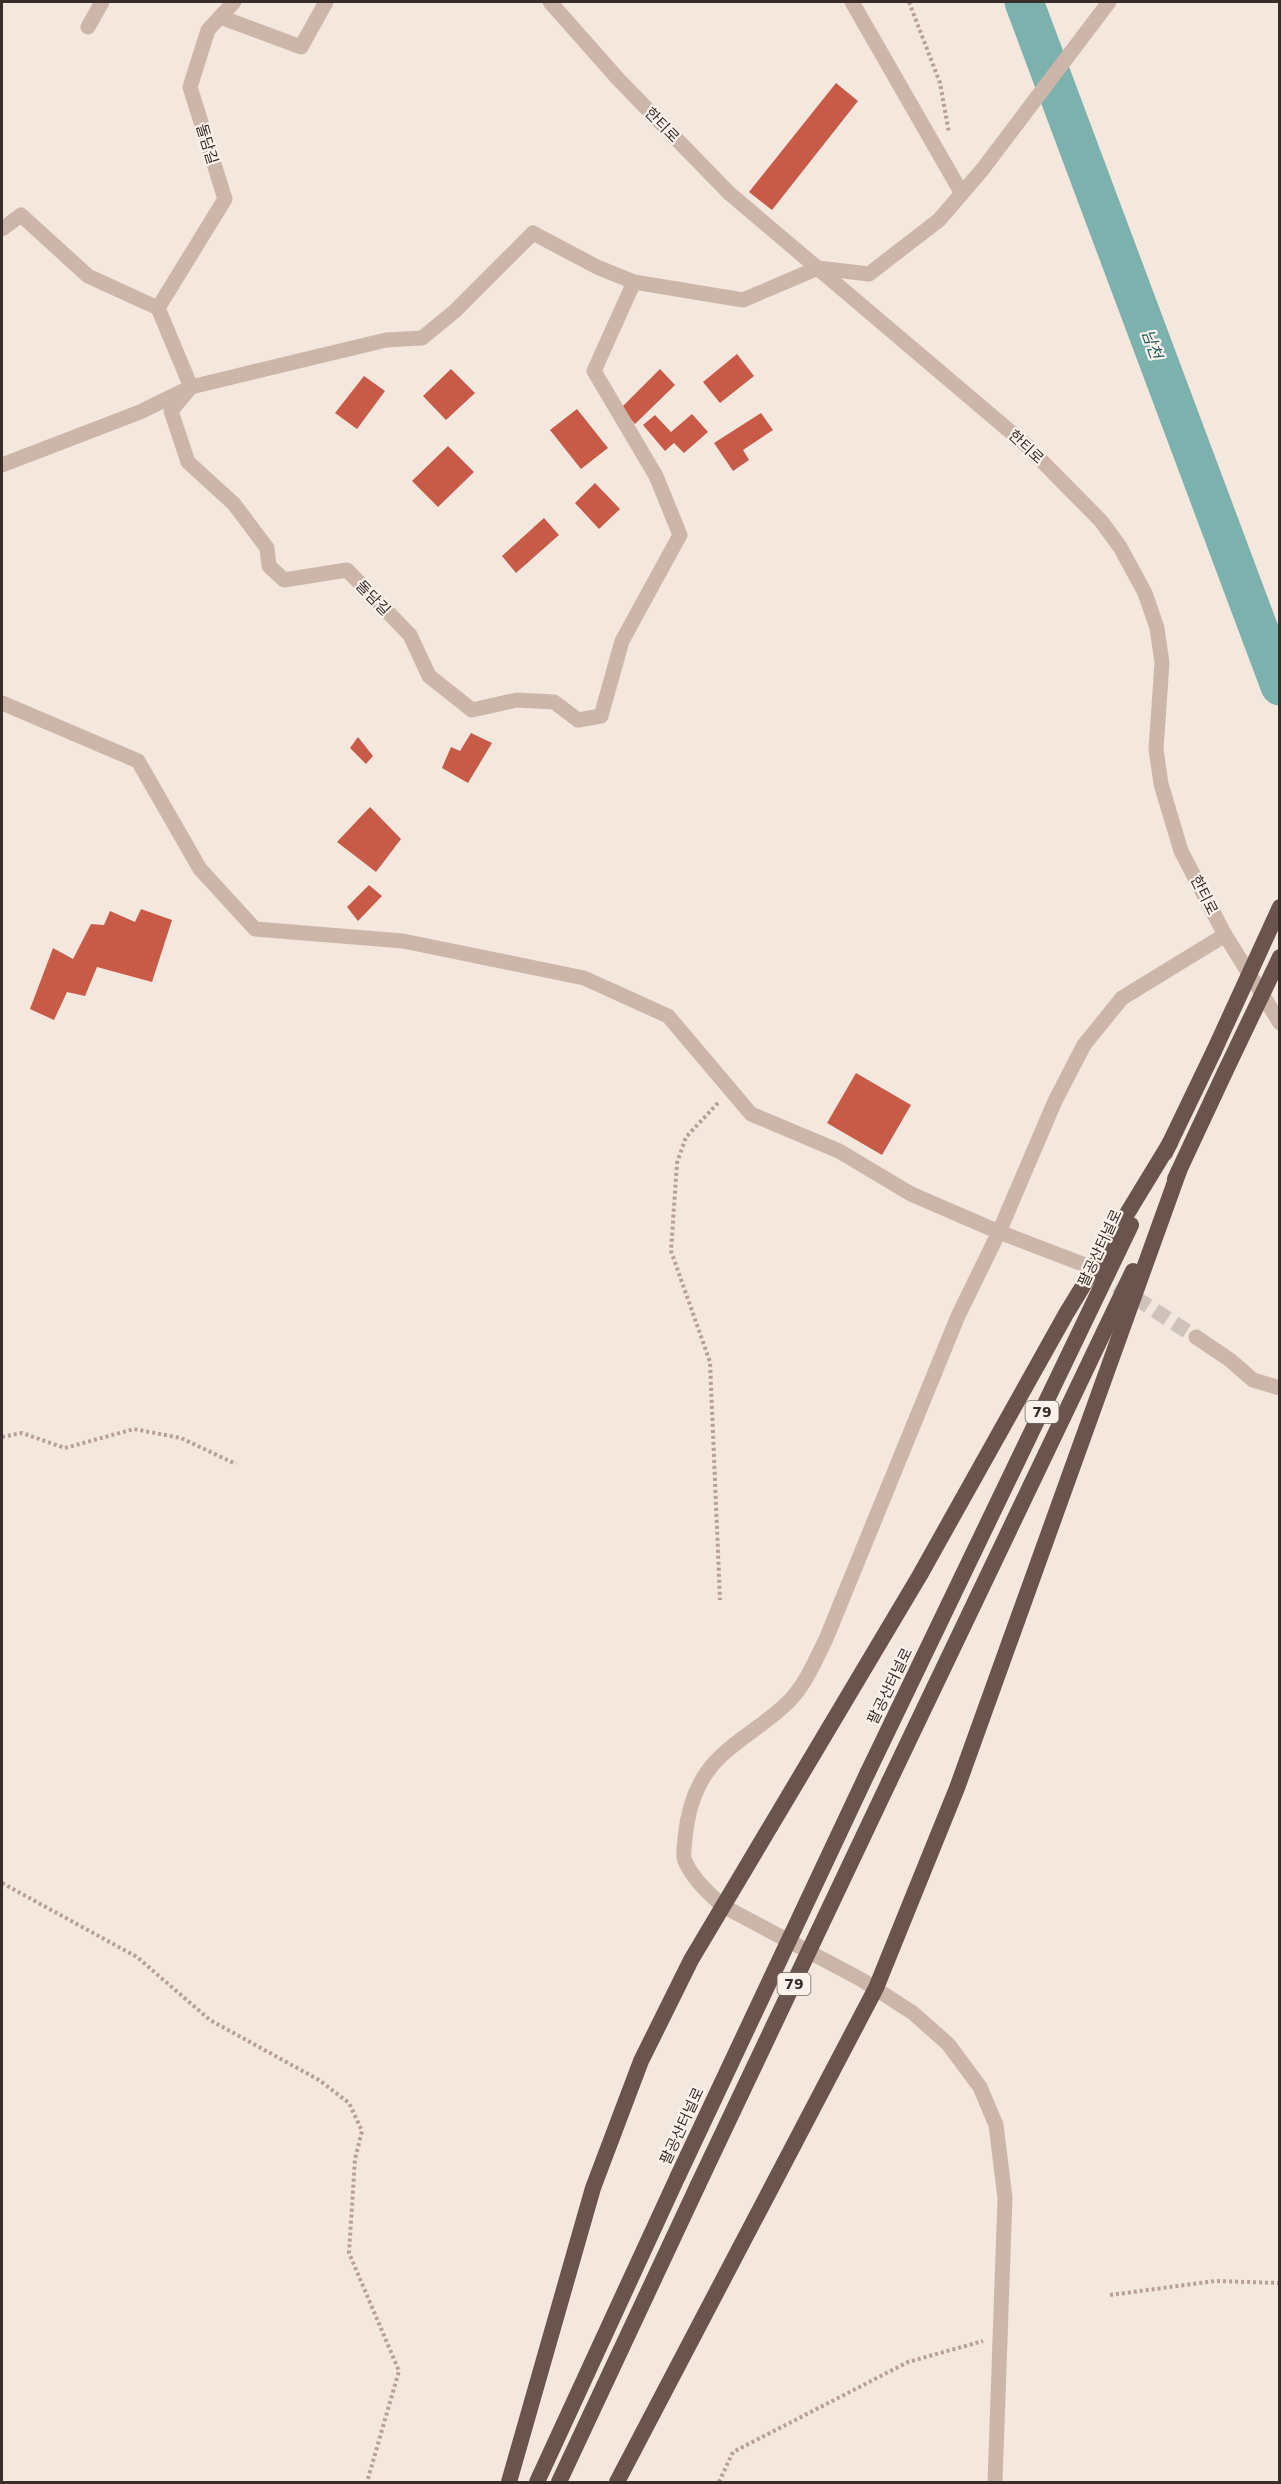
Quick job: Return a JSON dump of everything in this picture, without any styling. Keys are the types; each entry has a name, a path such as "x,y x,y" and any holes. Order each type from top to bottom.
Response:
{"highway":[{"name":"팔공산터널로","path":"537,2482 868,1772 1214,1051 1280,907"},
{"name":"79","path":"559,2482 1280,957"},
{"path":"509,2482 601,2166 641,2061 691,1960 921,1575 1066,1314 1170,1143"},
{"path":"616,2482 876,1988 957,1788 1179,1171"}],"street":[{"path":"88,27 102,2"},
{"name":"돌담길","path":"158,308 225,199 190,87 208,30 234,2"},
{"path":"220,16 301,46 326,2"},
{"name":"한티로","path":"550,2 619,80 729,193 1025,444 1101,521 1125,554 1153,612 1160,644 1162,663 1156,749 1161,784 1181,850 1225,935 1280,1023"},
{"path":"852,2 961,192"},
{"path":"2,465 140,412 191,387 386,340 422,338 455,311 533,233 597,267 634,282 743,300 818,268 869,274 939,220 982,170 1109,2"},
{"path":"2,229 21,215 88,276 158,308 191,387"},
{"name":"돌담길","path":"191,387 171,411 188,462 234,504 267,548 269,566 284,580 347,570 410,635 429,676 472,710 517,700 554,702 578,720 601,716 622,641 680,535 656,476 594,371 634,282"},
{"path":"2,703 138,761 200,869 255,928 403,941 584,978 668,1016 750,1114 839,1151 911,1194 999,1232 1085,1265"},
{"path":"994,2482 1005,2198 996,2125 980,2087 948,2044 913,2013 876,1988 723,1906 696,1880 684,1858 688,1816 694,1793 707,1771 720,1756 768,1720 792,1698 807,1677 830,1628 958,1316 999,1232 1055,1101 1084,1045 1122,998 1225,935"},
{"path":"1196,1336 1253,1380 1280,1388"}],"path":[{"path":"909,2 940,83 950,138"},
{"path":"720,1600 710,1362 671,1251 677,1163 686,1137 731,1091"},
{"path":"2,1437 22,1433 65,1448 134,1429 181,1438 236,1464"},
{"path":"2,1883 137,1957 210,2020 319,2080 349,2103 362,2131 355,2160 349,2253 399,2371 367,2482"},
{"path":"1110,2295 1215,2280 1280,2283"},
{"path":"719,2482 733,2452 908,2362 1000,2337"}],"building":[{"path":"836,83 858,101 772,210 749,192"},
{"path":"737,354 754,376 720,403 703,382"},
{"path":"451,369 475,393 446,420 423,396"},
{"path":"660,369 675,385 635,424 621,408"},
{"path":"364,376 385,391 357,429 335,413"},
{"path":"577,409 608,448 581,469 550,430"},
{"path":"761,413 773,430 743,450 749,460 733,471 714,443"},
{"path":"692,414 708,432 684,453 674,443 665,451 643,425 655,415 671,432"},
{"path":"448,446 474,472 438,507 412,481"},
{"path":"595,483 620,509 599,529 575,503"},
{"path":"544,518 559,535 516,573 502,556"},
{"path":"471,733 492,743 468,783 442,768 451,747 460,751"},
{"path":"358,737 373,756 366,764 350,748"},
{"path":"370,807 401,839 376,872 337,842"},
{"path":"369,885 382,896 358,921 347,907"},
{"path":"141,909 172,920 152,982 97,967 85,996 67,992 54,1020 30,1009 53,948 73,959 91,924 104,925 110,911 135,922"},
{"path":"856,1073 911,1105 882,1155 827,1123"}],"waterway":[{"name":"남천","path":"1024,2 1280,686"}],"tunnel":[{"path":"1097,1273 1196,1337"}]}
